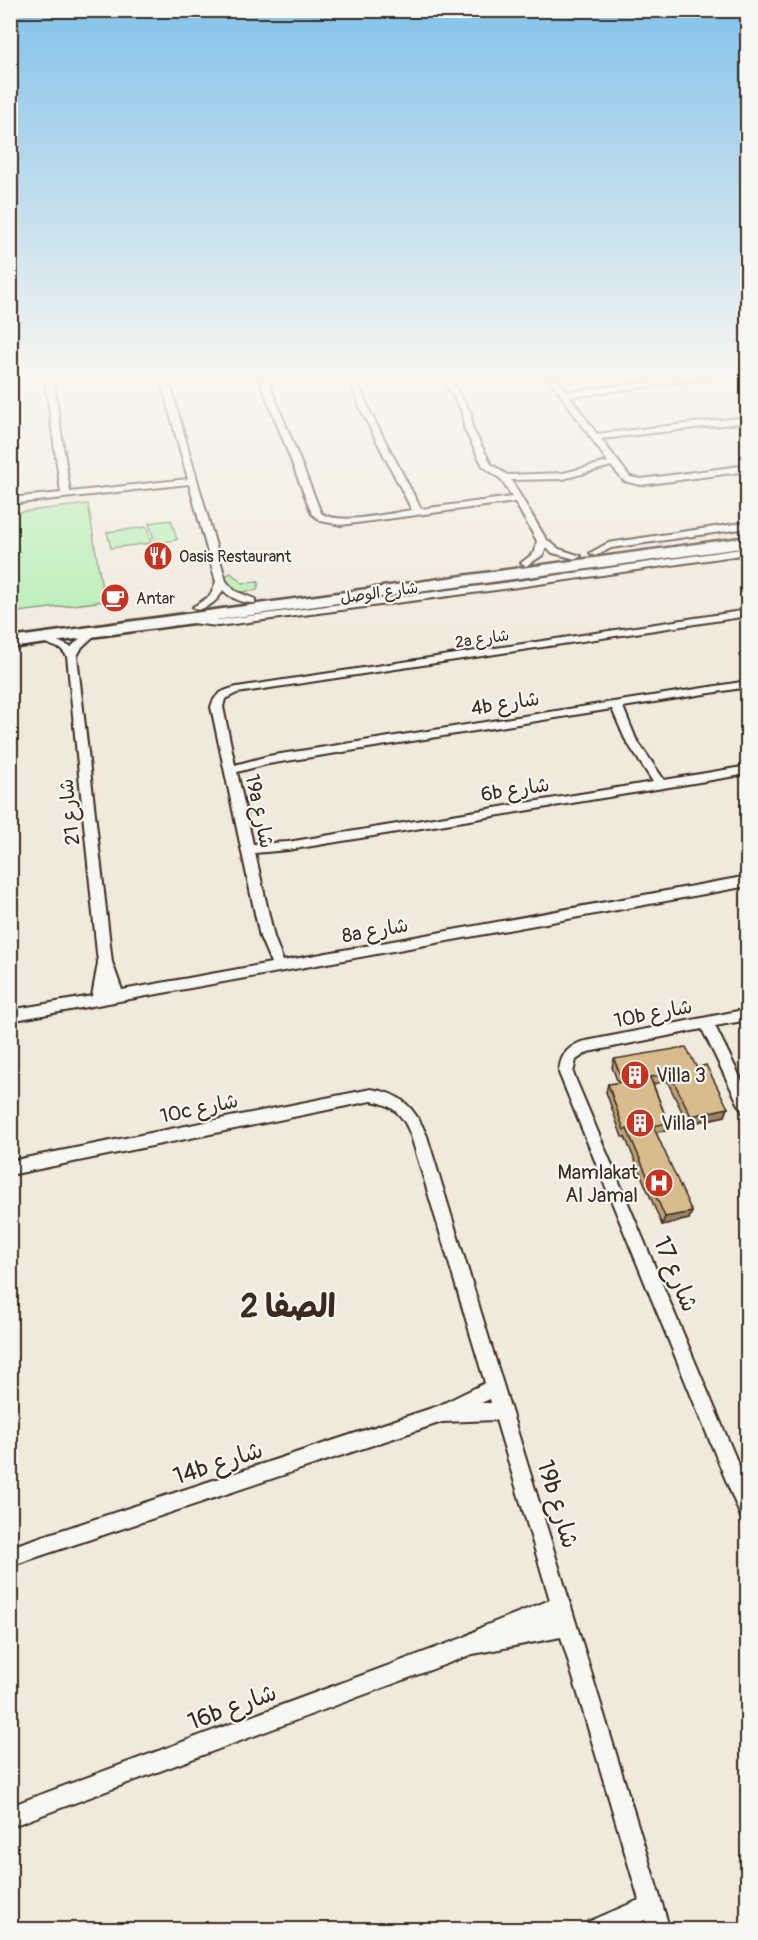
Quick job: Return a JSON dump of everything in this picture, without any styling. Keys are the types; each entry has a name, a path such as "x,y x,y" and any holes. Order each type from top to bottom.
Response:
{"main road":[{"name":"شارع الوصل","path":"10,643 602,557 747,532"},
{"name":"شارع الوصل","path":"10,633 526,562 576,556 602,557 747,542"},
{"path":"602,557 630,567"}],"street":[{"path":"62,469 66,494"},
{"path":"189,469 221,582 231,593 251,601"},
{"path":"299,469 317,514 328,521 341,522 417,510 517,499"},
{"path":"396,469 417,510"},
{"path":"491,469 505,478 542,542 556,551 576,556"},
{"path":"505,478 563,476 595,469"},
{"path":"618,469 627,479 646,482 743,469"},
{"path":"10,501 192,479"},
{"name":"شارع الوصل","path":"602,557 601,548 612,545 747,525"},
{"path":"526,562 540,553 542,542"},
{"path":"181,619 218,623 518,584 747,551"},
{"path":"198,607 214,598 221,582"},
{"name":"2a شارع","path":"222,695 237,690 747,613"},
{"path":"72,656 76,645 93,632"},
{"path":"44,639 65,647 72,656"},
{"name":"شارع 21","path":"72,656 105,963 117,997"},
{"name":"4b شارع","path":"230,766 747,684"},
{"name":"19a شارع","path":"222,695 217,707 267,937 279,968"},
{"path":"612,706 656,785"},
{"name":"6b شارع","path":"250,854 747,770"},
{"name":"8a شارع","path":"10,1016 747,881"},
{"name":"19a شارع","path":"262,970 267,937"},
{"name":"شارع 21","path":"98,1000 105,963"},
{"name":"10b شارع","path":"569,1056 577,1049 586,1046 747,1014"},
{"path":"700,1024 747,1110"},
{"name":"شارع 17","path":"569,1056 566,1073 747,1510"},
{"name":"10c شارع","path":"10,1168 371,1095 396,1101"},
{"name":"19b شارع","path":"396,1101 408,1112 415,1125 659,1929"},
{"name":"14b شارع","path":"10,1557 441,1414 495,1387"},
{"name":"14b شارع","path":"441,1414 502,1411"},
{"name":"16b شارع","path":"10,1817 471,1645 489,1635 561,1605"},
{"name":"16b شارع","path":"471,1645 491,1644 567,1626"},
{"path":"597,1929 652,1906"}],"green space":[{"path":"88,504 104,601 11,613 11,513"},
{"path":"171,520 177,540 155,543 149,523"},
{"path":"147,527 151,543 111,548 107,532"},
{"path":"231,573 242,583 259,582 257,590 243,592 231,590 222,577"}],"building":[{"path":"686,1047 697,1068 706,1065 728,1108 691,1116 670,1074 650,1077 668,1123 653,1126 692,1212 665,1217 627,1129 624,1130 608,1084 623,1082 614,1059"}],"place":[{"name":"Oasis Restaurant","path":"158,556"},
{"name":"Antar","path":"115,598"},
{"name":"Villa 3","path":"635,1075"},
{"name":"Villa 1","path":"640,1123"},
{"name":"Mamlakat Al Jamal","path":"659,1183"}],"district":[{"name":"الصفا 2","path":"288,1306"}]}
